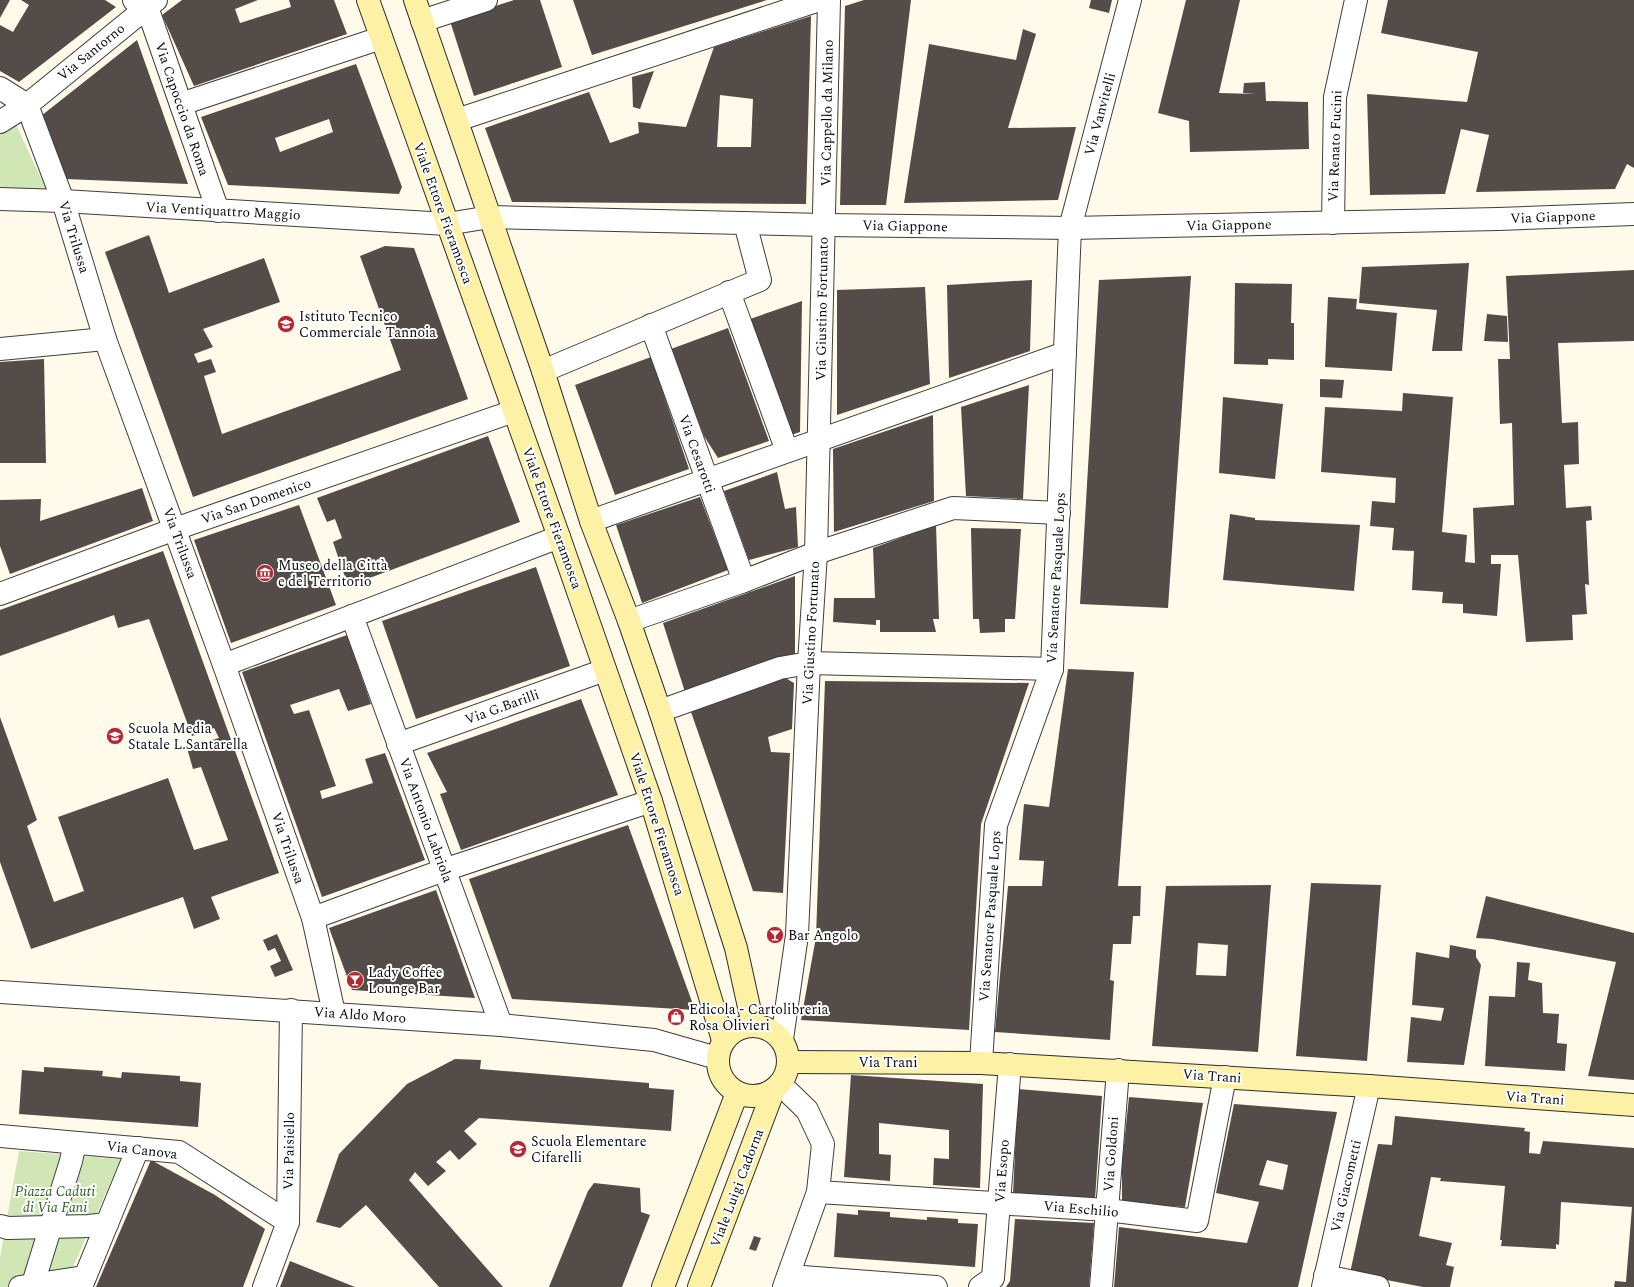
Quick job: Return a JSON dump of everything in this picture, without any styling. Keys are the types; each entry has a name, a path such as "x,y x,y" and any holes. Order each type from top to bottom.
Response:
{"main road":[{"name":"Viale Ettore Fieramosca","path":"368,0 606,670 651,801 720,1049"},
{"path":"414,0 457,120 543,371 591,521 629,622 660,711 736,948 753,1025"},
{"path":"777,1087 762,1095 745,1096 737,1093 722,1080 720,1049 741,1026 753,1025 768,1028 782,1039 788,1054 789,1062"},
{"name":"Via Trani","path":"789,1062 1010,1064 1369,1086 1634,1105"},
{"name":"Viale Luigi Cadorna","path":"699,1287 777,1087 785,1077 789,1062"},
{"path":"663,1287 737,1093"}],"street":[{"path":"422,21 486,0"},
{"path":"457,120 819,0"},
{"name":"Via Cappello da Milano","path":"824,225 829,0"},
{"name":"Via Vanvitelli","path":"1070,228 1130,0"},
{"name":"Via Renato Fucini","path":"1333,222 1334,97 1356,0"},
{"name":"Via Capoccio da Roma","path":"146,2 218,211"},
{"name":"Via Santorno","path":"0,122 27,105 146,2"},
{"path":"181,104 381,38"},
{"path":"0,88 27,105"},
{"name":"Via Trilussa","path":"27,105 56,197 105,339 224,665 313,918 334,1013"},
{"name":"Via Ventiquattro Maggio","path":"0,199 56,197 218,211 447,224 490,217 745,222"},
{"name":"Via Giappone","path":"745,222 824,225 1070,228 1498,219 1634,214"},
{"path":"543,371 760,280 745,222"},
{"name":"Via Giustino Fortunato","path":"782,1039 797,935 809,663 816,553 820,439 824,225"},
{"name":"Via Senatore Pasquale Lops","path":"981,1063 996,825 1052,669 1070,228"},
{"path":"729,292 787,451"},
{"name":"Via Cesarotti","path":"651,325 706,481 744,581"},
{"path":"0,349 105,339"},
{"path":"591,521 1065,353"},
{"name":"Via San Domenico","path":"0,594 175,529 514,411"},
{"path":"629,622 744,581 816,553 953,508 1059,513"},
{"path":"224,665 559,537"},
{"name":"Via Antonio Labriola","path":"352,616 501,1024"},
{"path":"660,711 780,668 809,663 1052,669"},
{"name":"Via G.Barilli","path":"398,744 606,670"},
{"path":"313,918 444,870 651,801"},
{"name":"Via Aldo Moro","path":"0,992 501,1024 654,1040 720,1049"},
{"name":"Via Paisiello","path":"264,1287 288,1222 291,1010"},
{"name":"Via Esopo","path":"986,1282 999,1203 1010,1064"},
{"name":"Via Goldoni","path":"1101,1287 1118,1070"},
{"name":"Via Eschilio","path":"818,1192 1107,1210 1197,1221 1225,1077"},
{"name":"Via Giacometti","path":"1324,1282 1369,1086"},
{"path":"777,1087 807,1110 823,1144 818,1192 786,1281 936,1287"},
{"name":"Via Canova","path":"0,1136 179,1152 288,1222"},
{"path":"74,1143 71,1162 51,1227 28,1286 83,1282 138,1148"},
{"path":"0,1226 8,1228 89,1226 107,1224"},
{"path":"1324,1282 1378,1287"}],"green space":[{"path":"0,107 12,116 48,193 0,190"},
{"name":"Piazza Caduti di Via Fani","path":"19,1151 121,1159 64,1287 0,1287 0,1257"}],"building":[{"path":"0,0 10,0 0,18"},
{"path":"21,0 105,0 116,7 19,82 0,71 0,25 13,32 29,5"},
{"path":"182,0 258,0 235,9 240,23 291,7 289,0 334,0 347,34 194,86 162,15"},
{"path":"514,0 540,0 562,67 474,96 450,21"},
{"path":"573,0 767,0 592,55"},
{"path":"864,0 911,0 886,205 840,205 845,6"},
{"path":"1091,0 1112,0 1109,13 1089,8"},
{"path":"1186,0 1240,0 1219,93 1256,94 1243,93 1244,83 1265,82 1266,101 1308,102 1309,149 1190,152 1189,121 1158,113"},
{"path":"1388,0 1634,0 1634,168 1627,164 1615,189 1476,192 1489,135 1461,129 1445,194 1370,195 1367,94 1467,102 1478,52 1381,33"},
{"path":"811,16 806,204 512,202 485,128 589,92 610,143 639,133 638,122 686,127 714,47","holes":["720,95 753,99 751,147 717,147"]},
{"path":"1023,29 1036,34 1008,128 1076,127 1058,200 904,203 929,44 1016,60"},
{"path":"137,40 188,184 65,179 41,116"},
{"path":"356,64 402,187 399,194 228,185 201,117","holes":["329,119 333,132 280,152 275,138"]},
{"path":"654,71 640,109 633,107 632,77"},
{"path":"149,235 169,293 264,258 280,302 203,329 213,347 194,354 198,363 211,359 216,372 204,376 222,434 401,370 360,256 385,246 414,248 468,399 193,497 105,252"},
{"path":"1469,263 1462,351 1432,351 1437,310 1359,303 1362,267"},
{"path":"1634,270 1634,341 1558,343 1562,423 1578,422 1579,464 1564,465 1566,508 1591,506 1592,520 1586,521 1589,585 1585,584 1587,614 1572,615 1573,640 1526,642 1518,555 1491,555 1491,564 1501,564 1497,616 1463,613 1463,604 1442,603 1443,592 1412,590 1414,551 1392,550 1394,528 1370,526 1372,501 1395,503 1396,478 1321,472 1325,407 1402,411 1403,393 1453,397 1442,532 1467,535 1465,562 1475,563 1473,508 1514,505 1512,423 1500,424 1498,359 1510,359 1506,276"},
{"path":"1191,276 1168,608 1080,604 1099,280"},
{"path":"1032,280 1030,351 949,378 947,285"},
{"path":"1235,283 1292,284 1291,323 1294,323 1294,360 1268,359 1268,365 1234,364"},
{"path":"925,287 930,384 837,415 837,290"},
{"path":"1328,297 1357,299 1356,309 1397,313 1392,371 1325,367"},
{"path":"802,301 800,432 791,435 750,319"},
{"path":"1487,314 1507,316 1508,342 1484,341"},
{"path":"728,328 769,441 718,458 704,436 671,349"},
{"path":"651,357 689,469 615,495 575,385"},
{"path":"44,359 46,463 0,463 0,362"},
{"path":"1320,379 1344,380 1342,398 1320,397"},
{"path":"1029,385 1023,499 966,496 961,407"},
{"path":"1223,397 1283,404 1275,479 1219,473"},
{"path":"933,415 934,501 834,532 833,449"},
{"path":"488,436 520,522 348,586 333,542 342,538 335,519 327,522 317,498"},
{"path":"777,472 785,509 796,507 798,547 749,560 724,491"},
{"path":"142,488 153,521 10,574 0,546 0,500 41,499 40,521"},
{"path":"700,497 728,570 642,603 616,525"},
{"name":"Museo della Città e del Territorio","path":"299,505 336,605 231,643 194,540"},
{"path":"1230,514 1255,518 1255,520 1360,525 1354,591 1223,580"},
{"path":"936,525 939,619 933,619 936,632 880,632 880,620 876,620 876,625 833,622 834,598 875,598 873,548"},
{"path":"971,528 1021,529 1015,619 1005,619 1005,632 980,633 979,619 973,619"},
{"path":"163,551 279,873 211,897 220,919 194,929 183,897 31,949 0,862 0,717 37,820 27,826 54,902 84,891 58,817 168,778 194,850 228,840 201,767 193,769 187,748 219,738 214,728 192,736 149,619 118,628 114,615 0,656 0,610"},
{"path":"536,567 570,666 416,719 382,621"},
{"path":"795,576 795,654 685,692 663,623"},
{"path":"347,635 371,704 348,711 339,689 290,705 294,714 309,710 336,786 320,791 322,799 373,783 365,759 385,753 425,860 322,897 242,672"},
{"path":"1068,669 1134,672 1118,886 1141,886 1140,916 1133,916 1131,944 1113,944 1110,980 1114,981 1110,1040 995,1032 1008,886 1042,886 1044,861 1019,860 1024,804 1049,807"},
{"path":"782,676 794,683 792,729 768,737 771,752 790,753 783,893 753,891 690,709"},
{"path":"825,681 1029,683 981,824 969,1030 801,1020 816,937"},
{"path":"581,699 618,795 461,850 440,794 447,792 427,753"},
{"path":"628,825 695,1010 512,999 469,879"},
{"path":"1311,883 1381,885 1367,1061 1296,1056"},
{"path":"1271,885 1258,1052 1152,1046 1166,886","holes":["1198,943 1228,945 1226,976 1196,975"]},
{"path":"436,890 475,998 352,990 329,928"},
{"path":"1486,896 1634,933 1634,1080 1588,1076 1616,962 1492,939 1476,938"},
{"path":"277,934 293,970 275,977 270,966 281,961 275,948 268,951 263,940"},
{"path":"1450,945 1476,950 1476,957 1481,965 1464,1065 1407,1062 1411,1017 1441,1021 1444,1008 1412,1005 1416,952 1454,959 1449,958"},
{"path":"1517,962 1530,963 1528,980 1542,983 1543,1013 1559,1014 1557,1043 1567,1044 1565,1071 1485,1066 1489,996 1515,997"},
{"path":"455,1059 481,1060 480,1069 649,1083 649,1088 674,1090 671,1131 479,1118 464,1131 477,1144 459,1160 450,1150 436,1162 446,1171 428,1186 415,1172 409,1180 503,1287 439,1287 366,1205 340,1228 316,1222 339,1154 407,1084"},
{"path":"44,1067 103,1071 102,1076 121,1078 122,1072 180,1076 180,1081 201,1083 198,1127 19,1114 22,1070 44,1072"},
{"path":"851,1075 983,1084 980,1188 933,1185 934,1158 949,1159 949,1130 879,1123 879,1154 891,1155 890,1181 844,1177"},
{"path":"1018,1089 1102,1096 1095,1199 1013,1194"},
{"path":"1129,1097 1203,1103 1185,1207 1151,1205 1152,1203 1122,1203 1122,1164"},
{"path":"1234,1104 1337,1112 1298,1287 1114,1287 1119,1227 1247,1243 1259,1202 1216,1193","holes":["1267,1160 1288,1165 1283,1190 1259,1185"]},
{"path":"1395,1116 1525,1128 1524,1131 1530,1132 1529,1153 1540,1154 1543,1141 1634,1148 1634,1287 1614,1287 1615,1281 1626,1282 1632,1207 1561,1202 1559,1245 1556,1244 1556,1249 1501,1246 1502,1240 1500,1240 1505,1186 1440,1181 1441,1178 1431,1177 1419,1236 1452,1243 1446,1265 1454,1267 1450,1287 1423,1287 1350,1273 1378,1144 1392,1145"},
{"path":"151,1160 215,1195 265,1229 243,1287 96,1287"},
{"path":"594,1183 640,1188 641,1212 650,1215 622,1287 549,1287 588,1191"},
{"path":"858,1210 890,1212 890,1217 927,1220 927,1217 958,1219 958,1223 978,1224 975,1267 834,1257 837,1213 858,1215"},
{"path":"1015,1219 1094,1223 1089,1287 1006,1287 1010,1281"},
{"path":"754,1236 761,1238 756,1251 749,1249"},
{"path":"290,1261 355,1287 280,1287"}],"place":[{"name":"Istituto Tecnico Commerciale Tannoia","path":"286,324"},
{"name":"Museo della Città e del Territorio","path":"265,573"},
{"name":"Scuola Media Statale L.Santarella","path":"115,736"},
{"name":"Bar Angolo","path":"775,935"},
{"name":"Lady Coffee Lounge Bar","path":"355,980"},
{"name":"Edicola - Cartolibreria Rosa Olivieri","path":"676,1017"},
{"name":"Scuola Elementare Cifarelli","path":"518,1149"}]}
